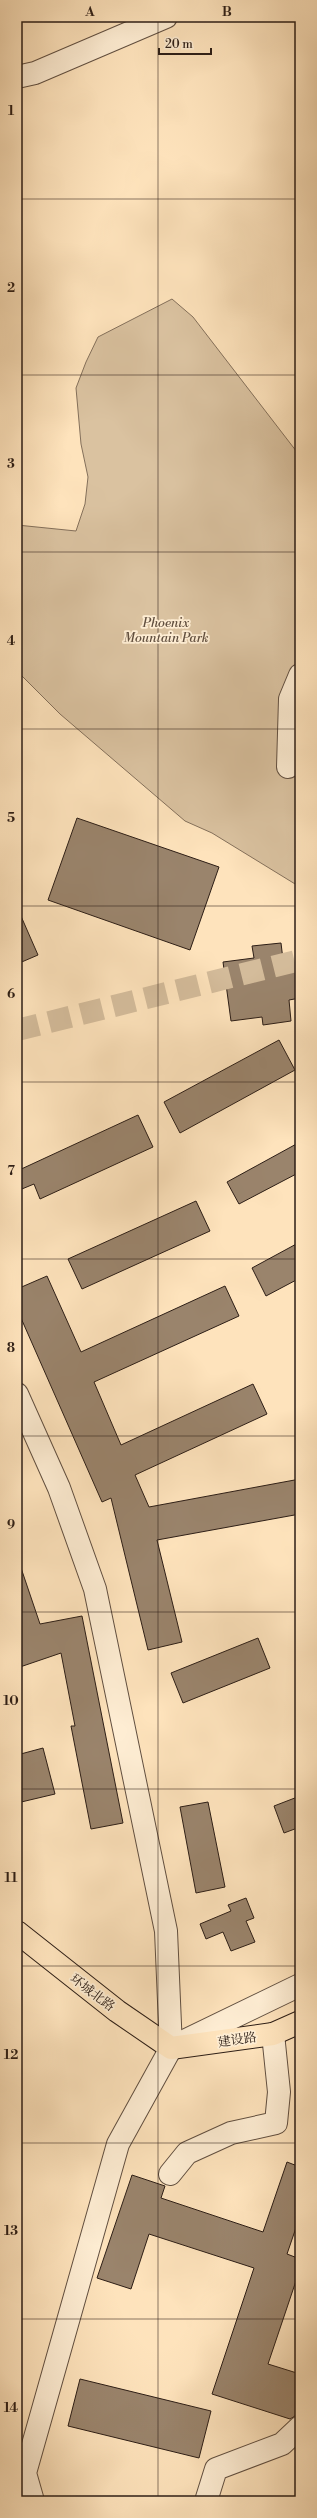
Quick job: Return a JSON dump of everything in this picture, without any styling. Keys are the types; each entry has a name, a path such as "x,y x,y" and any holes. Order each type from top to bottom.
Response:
{"main road":[{"name":"环城北路","path":"17,1932 117,2011 171,2048"},
{"name":"建设路","path":"171,2048 273,2034 300,2022"}],"street":[{"path":"17,77 35,73 166,17"},
{"path":"296,768 290,699 300,675"},
{"path":"17,1394 59,1488 95,1589 166,1931 171,2048 118,2144 25,2473 33,2501"},
{"path":"171,2048 300,1985"},
{"path":"170,2174 187,2153 231,2133 276,2123 279,2092 273,2034"},
{"path":"206,2501 216,2469 282,2444 300,2427"}],"green space":[{"name":"Phoenix Mountain Park","path":"172,299 193,317 300,456 300,887 212,833 185,821 60,714 17,671 17,525 76,531 85,504 88,477 81,444 76,388 86,362 98,337"}],"building":[{"path":"77,818 219,867 190,950 48,900"},
{"path":"17,907 38,955 17,964"},
{"path":"281,943 284,968 300,966 300,998 289,1000 291,1021 263,1025 262,1017 231,1021 223,962 254,958 252,946"},
{"path":"279,1040 295,1070 180,1133 164,1102"},
{"path":"138,1115 153,1147 40,1199 34,1184 17,1191 17,1171"},
{"path":"300,1142 300,1172 239,1204 227,1182"},
{"path":"196,1201 210,1231 82,1289 68,1259"},
{"path":"300,1242 300,1278 266,1296 252,1268"},
{"path":"47,1276 81,1352 225,1286 239,1316 94,1382 121,1445 253,1384 267,1414 135,1475 149,1507 300,1479 300,1514 157,1540 182,1642 148,1650 111,1498 102,1502 17,1309 17,1289"},
{"path":"19,1562 40,1624 82,1616 123,1823 91,1829 71,1726 75,1726 61,1653 17,1668 17,1563"},
{"path":"258,1638 270,1668 183,1703 171,1673"},
{"path":"43,1748 55,1794 17,1803 17,1755"},
{"path":"300,1796 300,1827 284,1833 274,1806"},
{"path":"208,1802 225,1887 196,1893 180,1807"},
{"path":"246,1898 254,1918 246,1921 255,1942 231,1951 223,1932 206,1939 200,1924 231,1911 228,1905"},
{"path":"287,2162 300,2167 300,2216 287,2254 300,2259 300,2269 268,2364 300,2374 300,2401 295,2416 290,2419 212,2394 254,2268 149,2234 131,2289 97,2278 132,2175 165,2186 161,2198 263,2232"},
{"path":"80,2379 211,2411 199,2458 68,2426"}],"tunnel":[{"path":"17,1030 300,960"}]}
